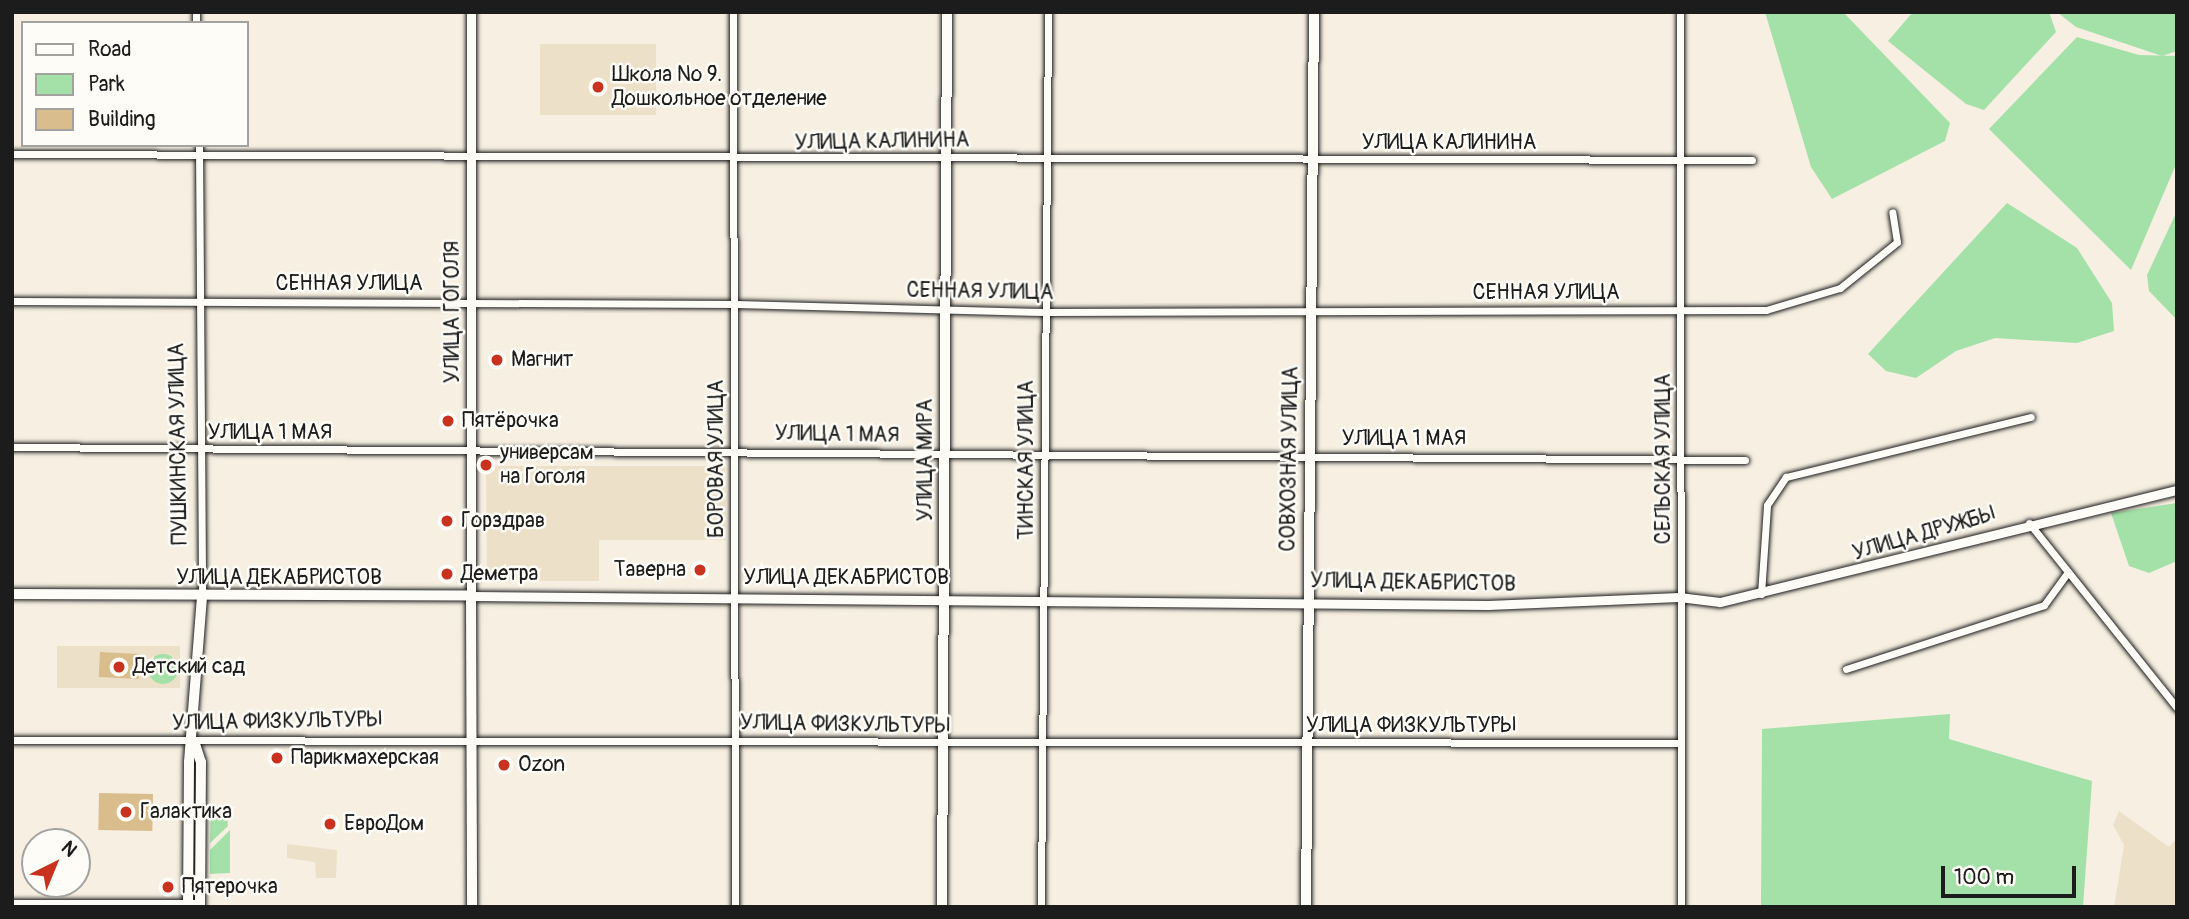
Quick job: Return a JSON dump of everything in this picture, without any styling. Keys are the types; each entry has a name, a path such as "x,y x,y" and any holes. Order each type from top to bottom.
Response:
{"main road":[{"name":"УЛИЦА МИРА","path":"942,907 940,744 946,454 943,309 947,12"},
{"name":"СОВХОЗНАЯ УЛИЦА","path":"1306,907 1314,12"},
{"name":"УЛИЦА ДЕКАБРИСТОВ","path":"12,594 202,598 471,596"},
{"name":"УЛИЦА ГОГОЛЯ","path":"471,596 472,907"},
{"name":"ПУШКИНСКАЯ УЛИЦА","path":"188,905 202,598"},
{"name":"ПУШКИНСКАЯ УЛИЦА","path":"194,741 201,762 200,905"}],"street":[{"name":"УЛИЦА ГОГОЛЯ","path":"471,12 471,596"},
{"name":"БОРОВАЯ УЛИЦА","path":"733,12 732,161 736,304 733,741 735,907"},
{"name":"ТИНСКАЯ УЛИЦА","path":"1041,907 1048,12"},
{"name":"СЕЛЬСКАЯ УЛИЦА","path":"1680,12 1677,161 1684,457 1677,743 1681,907"},
{"name":"ПУШКИНСКАЯ УЛИЦА","path":"199,147 195,302 202,598"},
{"name":"УЛИЦА КАЛИНИНА","path":"12,154 732,161 1048,158 1752,160"},
{"name":"СЕННАЯ УЛИЦА","path":"12,301 736,304 1045,312 1312,309 1766,310 1840,288 1897,242 1892,212"},
{"path":"1761,594 1767,505 1786,477 2031,417"},
{"name":"УЛИЦА 1 МАЯ","path":"12,447 197,450 734,450 1310,457 1684,457 1745,460"},
{"name":"УЛИЦА ДРУЖБЫ","path":"1679,597 1720,602 1761,594 2029,523 2177,490"},
{"path":"2029,523 2177,708"},
{"path":"1846,669 2044,605 2068,572"},
{"name":"УЛИЦА ДЕКАБРИСТОВ","path":"471,596 1604,604 1679,597"},
{"name":"УЛИЦА ФИЗКУЛЬТУРЫ","path":"12,740 194,741 472,737 940,744 1677,743"},
{"path":"12,903 200,905"}],"shaded area":[{"name":"Школа № 9. Дошкольное отделение","path":"540,44 656,44 656,115 540,115"},
{"path":"486,466 725,466 726,540 599,540 599,581 487,581"},
{"name":"Детский сад","path":"57,646 180,646 180,688 57,688"},
{"path":"2119,811 2169,847 2177,838 2177,907 2114,907 2124,845 2113,825"},
{"path":"287,844 337,850 336,878 316,878 315,862 287,858"}],"green space":[{"path":"1765,12 1843,12 1950,123 1945,141 1832,199 1811,167"},
{"path":"1913,12 2049,12 2056,32 1984,110 1966,104 1888,41"},
{"path":"2057,12 2177,12 2177,51 2162,56 2076,27"},
{"path":"2077,37 2139,55 2177,56 2177,162 2131,270 1989,129"},
{"path":"2007,203 2077,248 2112,303 2114,331 2077,343 1995,338 1956,351 1916,378 1886,371 1868,354"},
{"path":"2177,211 2177,320 2149,291 2147,275"},
{"path":"2177,503 2177,561 2149,573 2129,566 2111,513"},
{"path":"163,654 174,658 178,669 174,680 163,684 152,680 148,669 152,658"},
{"path":"1950,714 1949,739 2092,781 2083,907 1761,907 1762,729"},
{"path":"211,807 226,807 228,826 210,843"},
{"path":"230,830 230,873 210,874 210,850"}],"building":[{"path":"100,652 140,654 139,679 99,677"},
{"name":"Галактика","path":"99,793 153,794 152,831 98,830"}],"place":[{"name":"Школа № 9. Дошкольное отделение","path":"598,87"},
{"name":"Магнит","path":"497,360"},
{"name":"Пятёрочка","path":"448,421"},
{"name":"универсам на Гоголя","path":"486,465"},
{"name":"Горздрав","path":"447,521"},
{"name":"Таверна","path":"700,570"},
{"name":"Деметра","path":"447,574"},
{"name":"Детский сад","path":"119,667"},
{"name":"Парикмахерская","path":"277,758"},
{"name":"Ozon","path":"504,765"},
{"name":"Галактика","path":"126,812"},
{"name":"ЕвроДом","path":"330,824"},
{"name":"Пятерочка","path":"168,887"}]}
